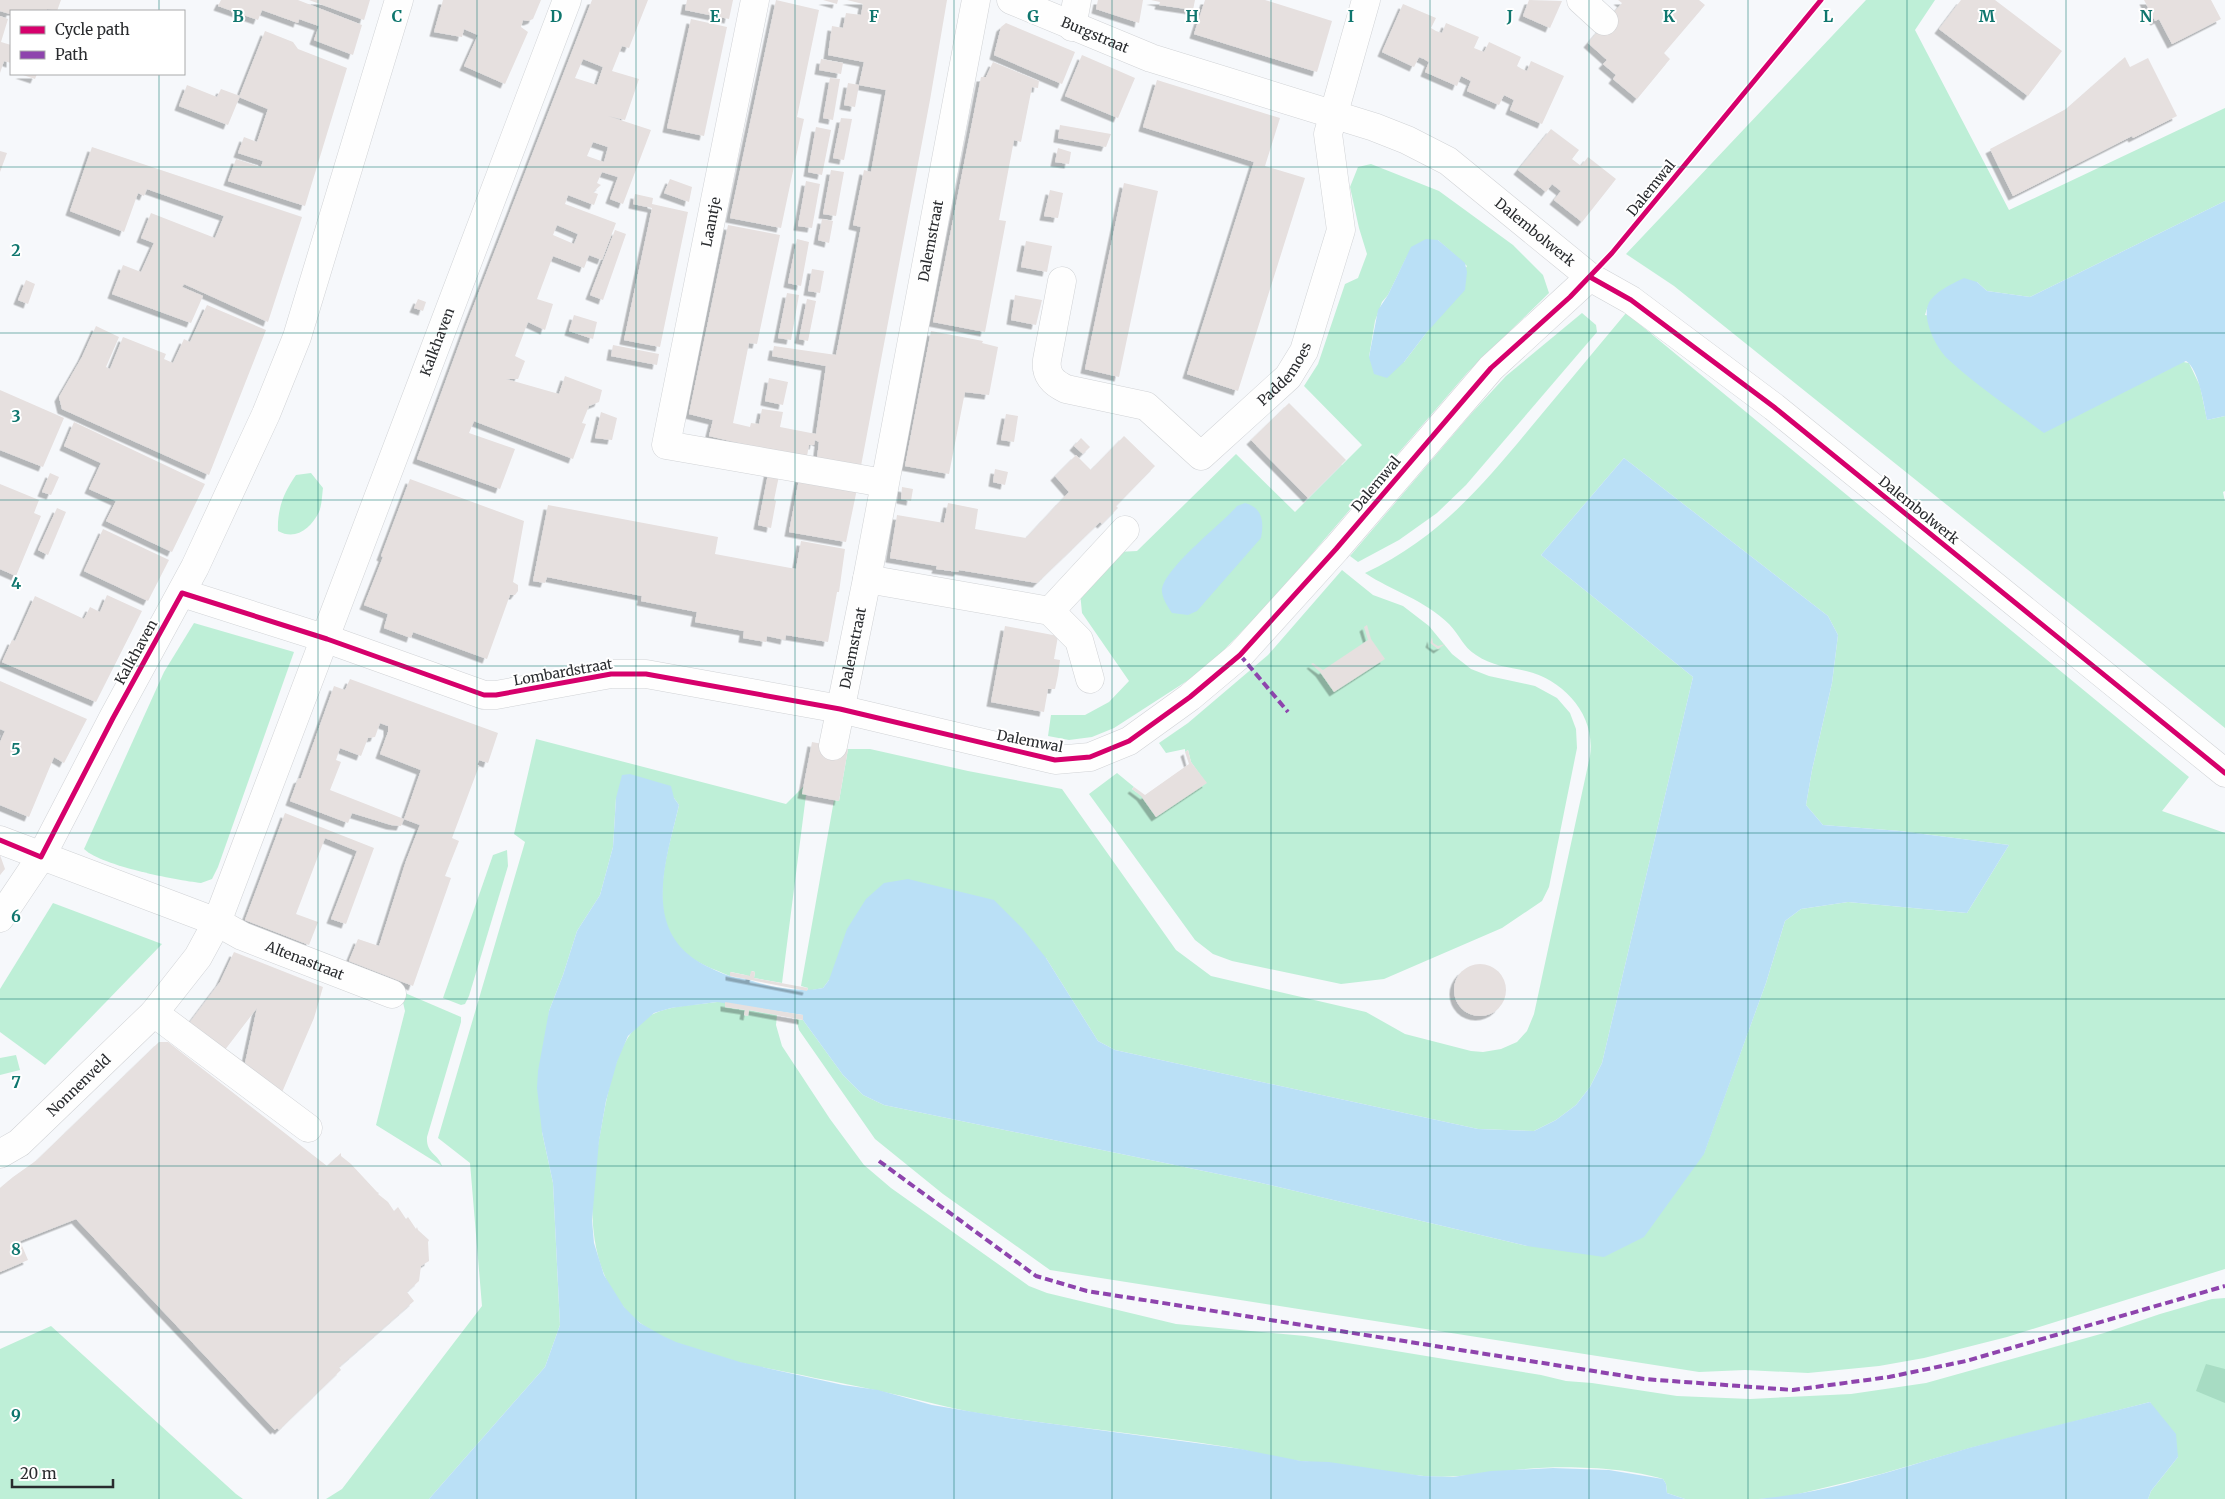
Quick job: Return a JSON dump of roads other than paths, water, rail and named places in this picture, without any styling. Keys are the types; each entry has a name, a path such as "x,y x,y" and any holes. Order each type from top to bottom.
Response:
{"street":[{"name":"Kalkhaven","path":"0,918 41,857 113,718 182,593 266,414 296,337 400,0"},
{"name":"Kalkhaven","path":"217,922 567,0"},
{"name":"Laantje","path":"755,0 666,445 884,484"},
{"name":"Dalemstraat","path":"833,746 976,0"},
{"name":"Burgstraat","path":"1011,0 1072,27 1151,58"},
{"path":"1072,27 1077,0"},
{"name":"Paddemoes","path":"1062,281 1046,368 1050,379 1056,385 1066,389 1146,406 1201,456 1288,377 1304,351 1341,230 1340,211 1329,151 1328,134 1366,0"},
{"path":"1582,0 1604,21"},
{"name":"Dalembolwerk","path":"1151,58 1333,114 1407,140 1448,162 1590,277 1631,300 1774,407 2225,773"},
{"name":"Dalemwal","path":"840,709 1055,760 1090,757 1129,741 1190,697 1240,656 1336,549 1491,368 1590,277"},
{"path":"1050,611 1125,530"},
{"path":"866,579 1050,611 1080,640 1090,679"},
{"path":"182,593 326,639"},
{"name":"Lombardstraat","path":"326,639 490,696 623,672 646,674 840,709"},
{"path":"0,840 217,922"},
{"name":"Altenastraat","path":"217,922 242,936 392,994"},
{"name":"Nonnenveld","path":"0,1154 19,1143 154,1013 198,957 217,922"},
{"path":"154,1013 308,1128"}],"water":[{"path":"2225,201 2225,416 2207,420 2198,379 2191,365 2186,361 2044,433 1960,370 1944,355 1932,334 1927,319 1930,300 1943,289 1964,278 1977,282 1987,291 2030,297"},
{"path":"1426,239 1438,240 1465,263 1467,272 1465,290 1427,332 1404,362 1387,378 1374,374 1369,357 1378,310 1388,295 1411,247"},
{"path":"1624,458 1828,616 1838,635 1832,683 1806,805 1823,825 1900,831 2009,845 1967,913 1848,902 1801,909 1785,921 1766,983 1704,1154 1644,1237 1604,1257 1527,1246 1257,1182 884,1105 863,1095 843,1075 803,1020 803,1015 717,1002 671,1008 654,1013 628,1036 617,1062 606,1101 599,1141 592,1220 594,1243 604,1275 624,1307 640,1323 676,1342 740,1362 843,1385 878,1390 932,1405 1009,1418 1241,1449 1301,1461 1329,1462 1423,1476 1453,1477 1491,1471 1553,1468 1609,1470 1663,1479 1666,1484 1667,1493 1685,1499 429,1499 545,1367 560,1325 553,1183 542,1132 537,1088 538,1071 549,1011 577,931 600,895 613,847 616,798 622,775 630,774 671,786 674,798 679,805 665,869 664,911 670,930 681,947 699,962 726,975 785,988 805,990 823,988 829,980 847,929 866,899 884,883 908,879 994,900 1023,929 1046,958 1098,1041 1115,1050 1478,1129 1534,1131 1556,1120 1576,1105 1590,1087 1602,1063 1693,677 1541,555"},
{"path":"1245,503 1256,508 1261,516 1261,538 1197,611 1188,615 1172,613 1162,592 1164,583 1171,572 1237,506"},
{"path":"2150,1402 2176,1434 2178,1457 2151,1491 2148,1499 1758,1499 1838,1486 1969,1448"}]}
